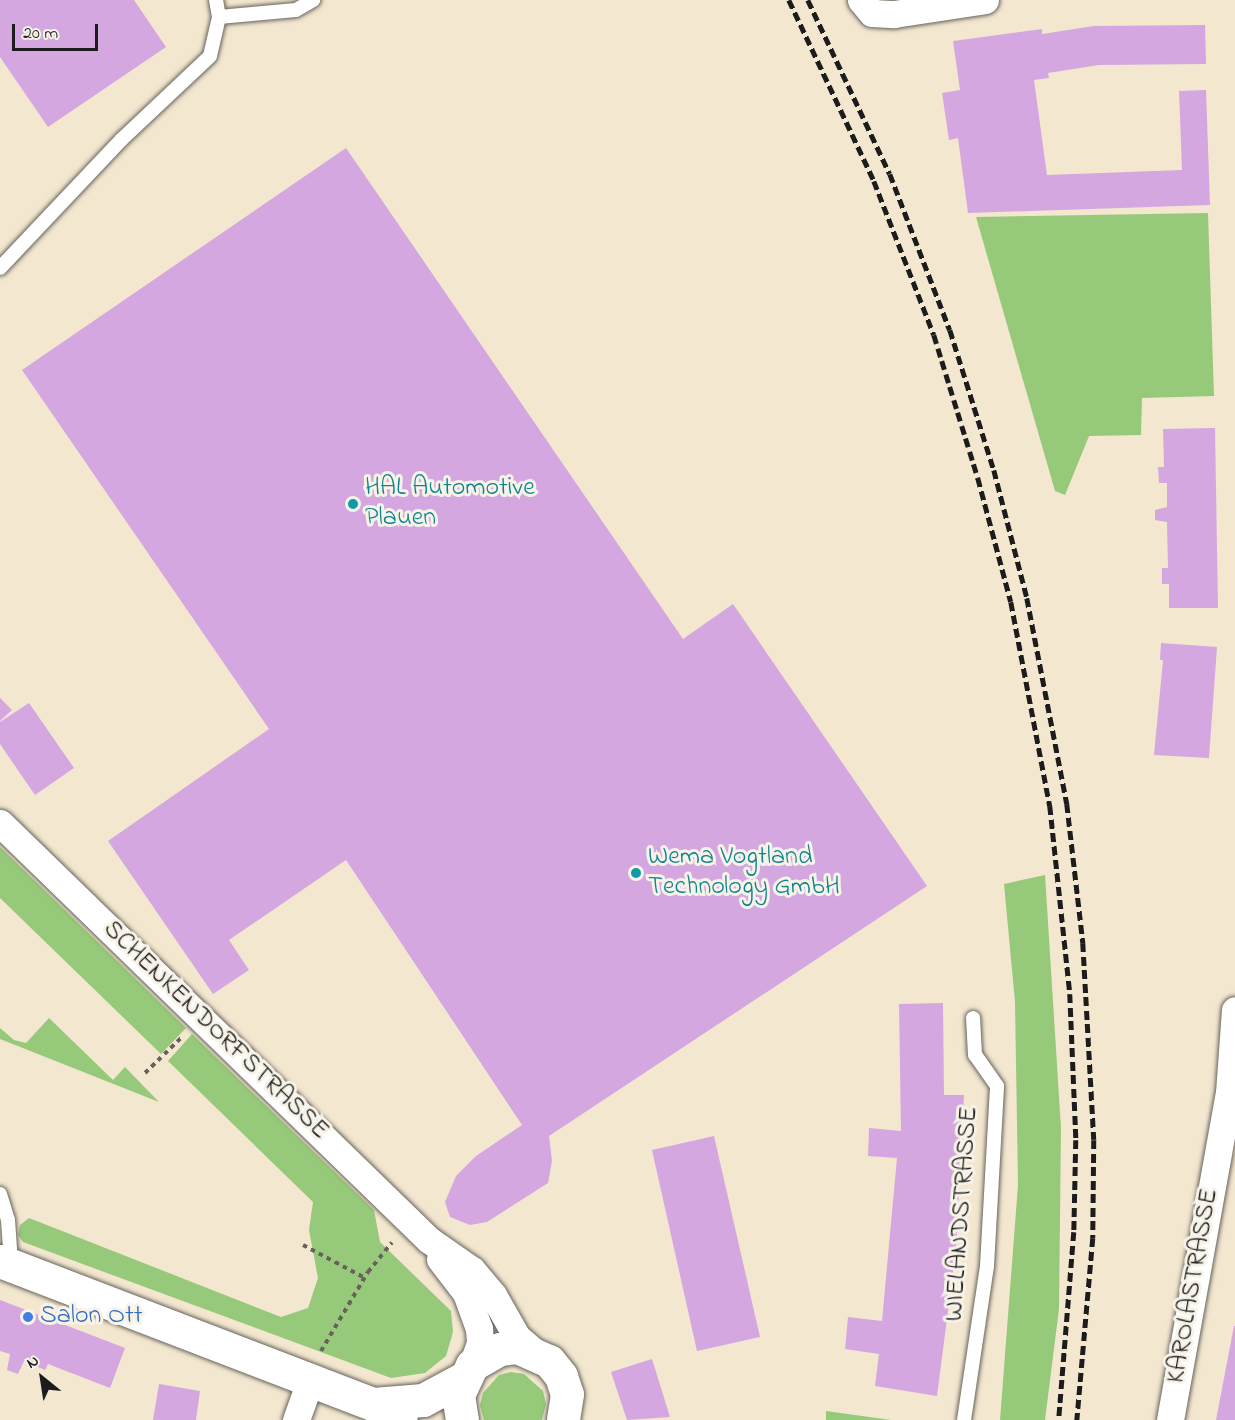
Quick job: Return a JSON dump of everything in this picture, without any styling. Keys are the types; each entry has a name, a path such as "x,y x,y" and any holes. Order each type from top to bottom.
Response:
{"street":[{"path":"861,0 872,12 894,14 985,0"},
{"name":"SCHENKENDORFSTRASSE","path":"0,823 429,1240 472,1270 494,1295 517,1337 549,1361 561,1376 567,1394 565,1418"},
{"name":"KAROLASTRASSE","path":"1170,1420 1232,1093 1235,1010"},
{"name":"SCHENKENDORFSTRASSE","path":"429,1240 473,1309 480,1343 458,1395 462,1420"},
{"path":"5,1263 314,1369 401,1420"},
{"path":"373,1404 423,1400 500,1349 533,1351"},
{"path":"296,1420 314,1369"}],"lane":[{"path":"0,268 122,140 210,56 219,17 216,0"},
{"path":"219,17 296,10 313,0"},
{"name":"WIELANDSTRASSE","path":"964,1420 987,1266 997,1086 975,1055 973,1018"},
{"path":"0,1194 8,1220 5,1263"}],"path":[{"path":"145,1073 202,1018"},
{"path":"303,1245 365,1278"},
{"path":"314,1369 365,1278 386,1248"}],"green space":[{"path":"1208,213 1214,396 1142,398 1141,435 1089,436 1065,495 1055,491 976,217"},
{"path":"0,847 186,1028 161,1054 0,898"},
{"path":"1045,875 1061,1128 1059,1309 1045,1420 1000,1420 1018,1185 1015,1002 1004,884"},
{"path":"49,1018 113,1080 125,1067 159,1102 0,1039 0,1028 14,1040 26,1043"},
{"path":"192,1034 374,1210 380,1242 451,1311 453,1332 446,1356 425,1373 391,1378 23,1242 18,1235 20,1225 29,1218 281,1317 308,1308 318,1278 309,1230 313,1202 168,1061"},
{"path":"511,1372 524,1374 543,1391 546,1404 542,1420 484,1420 480,1405 483,1393 499,1375"},
{"path":"826,1411 891,1420 826,1420"}],"building":[{"path":"0,0 134,0 166,47 48,127 0,57"},
{"path":"1205,25 1206,64 1099,65 1048,73 1049,78 1034,80 1047,175 1182,170 1179,91 1206,90 1210,205 968,213 958,138 949,140 942,93 960,90 953,41 1042,29 1042,34 1094,26"},
{"path":"346,148 683,639 733,604 927,886 549,1136 552,1161 548,1183 487,1222 470,1225 450,1217 445,1202 456,1176 476,1156 522,1125 346,860 229,940 249,970 213,994 108,841 269,729 22,370"},
{"path":"1215,428 1218,608 1169,608 1169,584 1162,584 1162,568 1168,568 1167,522 1155,520 1155,510 1167,507 1167,483 1159,483 1158,467 1164,467 1163,429"},
{"path":"1161,643 1217,647 1209,758 1154,755 1163,660 1160,660"},
{"path":"0,698 12,710 0,721"},
{"path":"29,703 74,768 35,795 0,744 0,722"},
{"path":"943,1003 944,1095 964,1095 956,1249 937,1396 875,1386 879,1354 845,1349 848,1317 882,1321 897,1158 868,1156 869,1128 901,1131 899,1004"},
{"path":"714,1136 760,1337 697,1351 652,1150"},
{"path":"0,1300 125,1348 110,1388 48,1364 45,1370 24,1361 18,1374 7,1370 10,1354 0,1351"},
{"path":"1234,1326 1235,1420 1216,1420"},
{"path":"652,1359 670,1417 627,1420 611,1372"},
{"path":"159,1384 200,1391 196,1420 153,1420"}],"railway":[{"path":"789,0 874,181 934,335 978,478 1011,602 1050,806 1070,994 1076,1140 1074,1232 1059,1420"},
{"path":"808,0 890,174 950,330 994,470 1027,598 1067,804 1083,943 1094,1140 1093,1238 1077,1420"}],"place":[{"name":"HAL Automotive Plauen","path":"353,504"},
{"name":"Wema Vogtland Technology GmbH","path":"636,873"},
{"name":"Salon Ott","path":"28,1317"}]}
